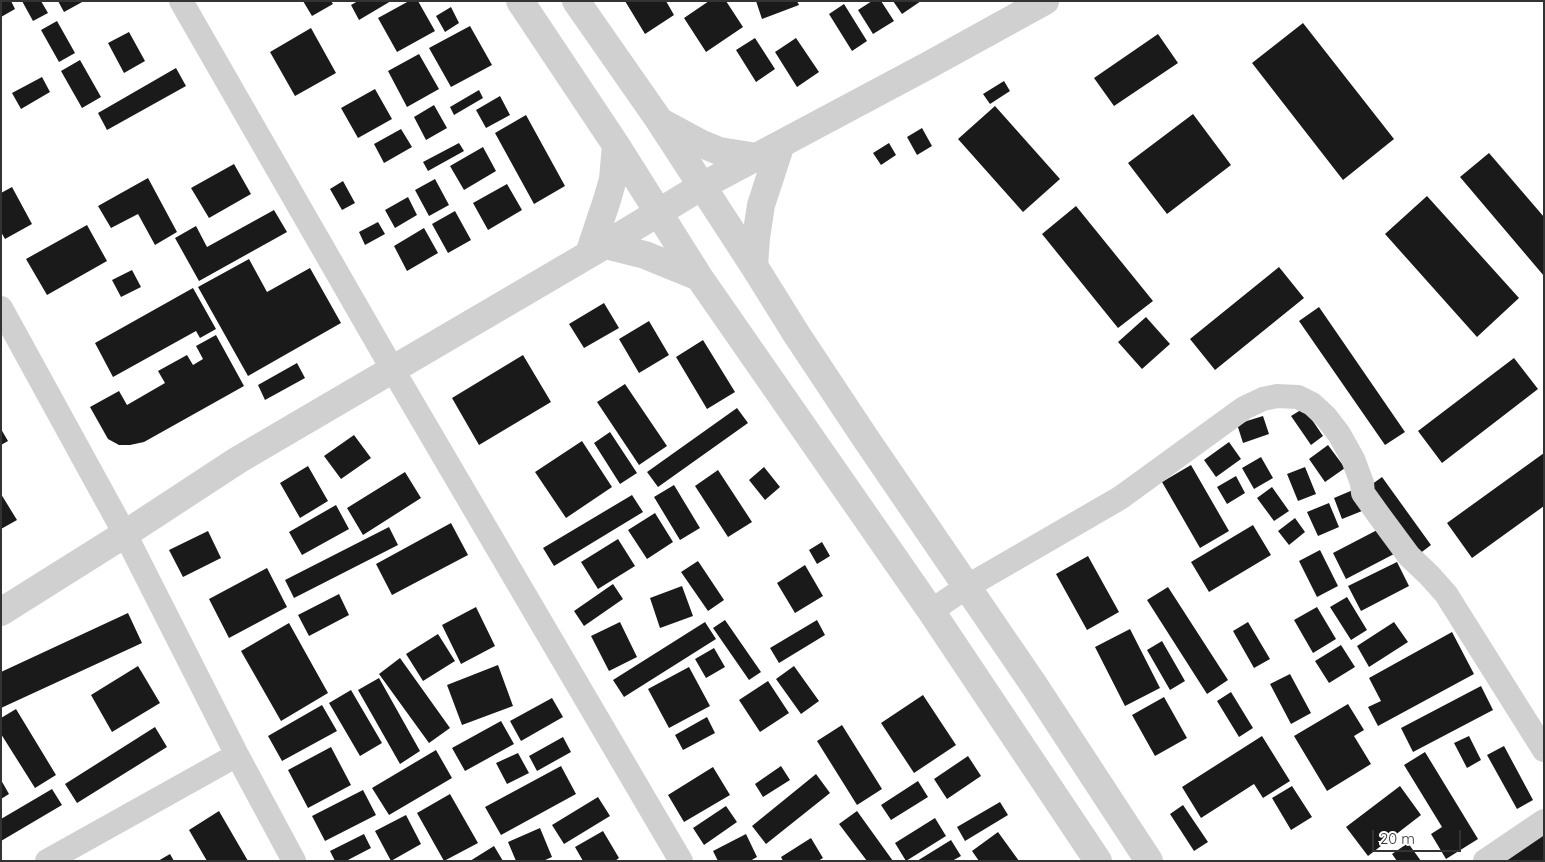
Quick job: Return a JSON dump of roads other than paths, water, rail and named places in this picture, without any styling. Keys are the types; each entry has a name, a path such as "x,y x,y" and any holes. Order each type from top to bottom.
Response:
{"street":[{"path":"181,1 393,370 681,861"},
{"path":"520,1 616,145 699,277 930,611 1098,861"},
{"path":"576,1 659,120 797,335 968,586 1149,861"},
{"path":"1,612 238,460 597,250 702,186 1045,1"},
{"path":"659,120 718,151 757,157"},
{"path":"754,266 761,206 781,144"},
{"path":"597,250 613,179 616,145"},
{"path":"597,250 645,256 699,277"},
{"path":"1,308 125,534 294,861"},
{"path":"930,611 968,586 1120,498 1244,408 1263,399 1277,396 1298,397 1312,404 1326,417 1339,434 1354,459 1364,493 1368,500 1409,556 1446,594 1544,750"},
{"path":"47,861 238,755"},
{"path":"1484,861 1544,821"}]}
